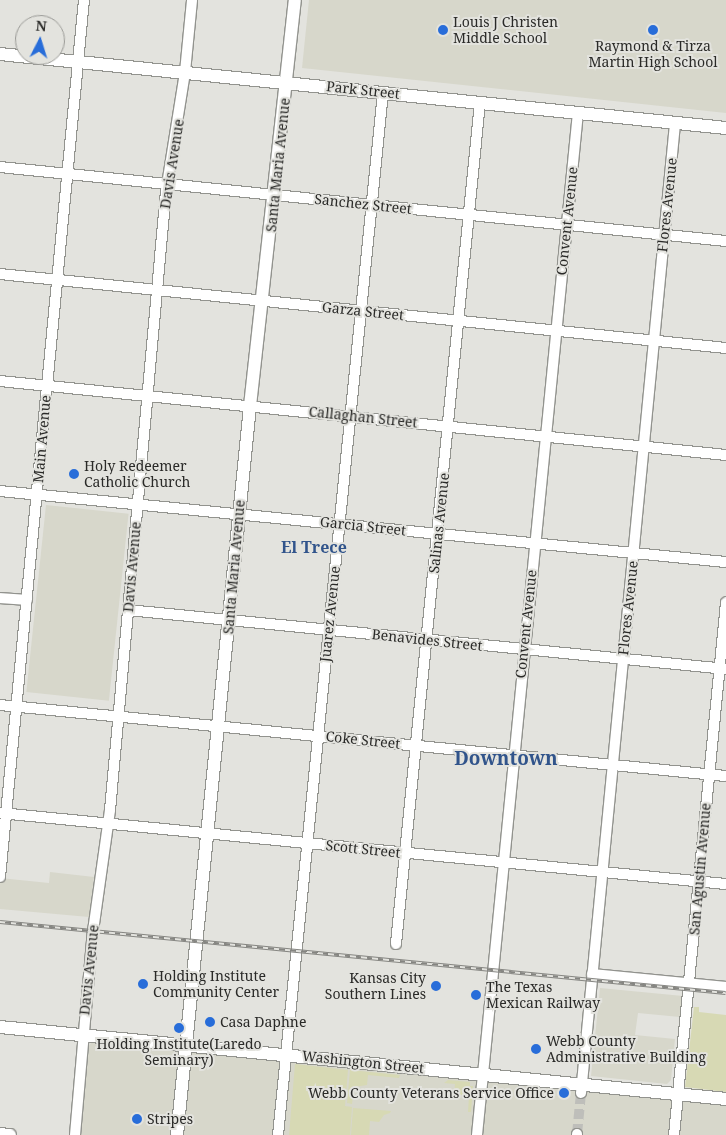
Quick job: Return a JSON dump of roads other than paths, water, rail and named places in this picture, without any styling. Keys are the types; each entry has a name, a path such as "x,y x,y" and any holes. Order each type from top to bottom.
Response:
{"main road":[{"name":"Santa Maria Avenue","path":"177,1135 209,834 250,406 275,195 295,0"},
{"name":"Park Street","path":"0,54 726,128"},
{"name":"Washington Street","path":"0,1027 483,1075 581,1089 678,1094 726,1099"},
{"path":"0,1134 10,1135"}],"street":[{"name":"Main Avenue","path":"0,877 3,813 17,707 84,0"},
{"name":"Davis Avenue","path":"75,1135 83,1036 118,717 157,290 169,184 185,72 192,0"},
{"name":"Juarez Avenue","path":"278,1135 383,92"},
{"name":"Salinas Avenue","path":"396,944 480,102"},
{"name":"Convent Avenue","path":"477,1135 502,862 578,113"},
{"name":"Flores Avenue","path":"581,1089 675,123"},
{"name":"Sanchez Street","path":"0,167 726,241"},
{"name":"Garza Street","path":"0,274 726,348"},
{"name":"Callaghan Street","path":"0,381 726,455"},
{"name":"Garcia Street","path":"0,490 726,562"},
{"path":"0,598 27,600"},
{"name":"San Agustin Avenue","path":"674,1135 709,774 723,669 726,603"},
{"name":"Benavides Street","path":"128,610 723,669"},
{"name":"Coke Street","path":"0,705 726,776"},
{"name":"Scott Street","path":"3,813 726,884"},
{"path":"592,974 726,987"}],"tunnel":[{"path":"577,1134 581,1093"}],"railway":[{"path":"0,922 726,993"}],"place":[{"name":"Louis J Christen Middle School","path":"443,30"},
{"name":"Raymond & Tirza Martin High School","path":"653,30"},
{"name":"Holy Redeemer Catholic Church","path":"74,474"},
{"name":"Holding Institute Community Center","path":"143,984"},
{"name":"Kansas City Southern Lines","path":"436,986"},
{"name":"The Texas Mexican Railway","path":"476,995"},
{"name":"Casa Daphne","path":"210,1022"},
{"name":"Holding Institute(Laredo Seminary)","path":"179,1028"},
{"name":"Webb County Administrative Building","path":"536,1049"},
{"name":"Webb County Veterans Service Office","path":"564,1093"},
{"name":"Stripes","path":"137,1119"}],"district":[{"name":"El Trece","path":"314,547"},
{"name":"Downtown","path":"506,759"}]}
